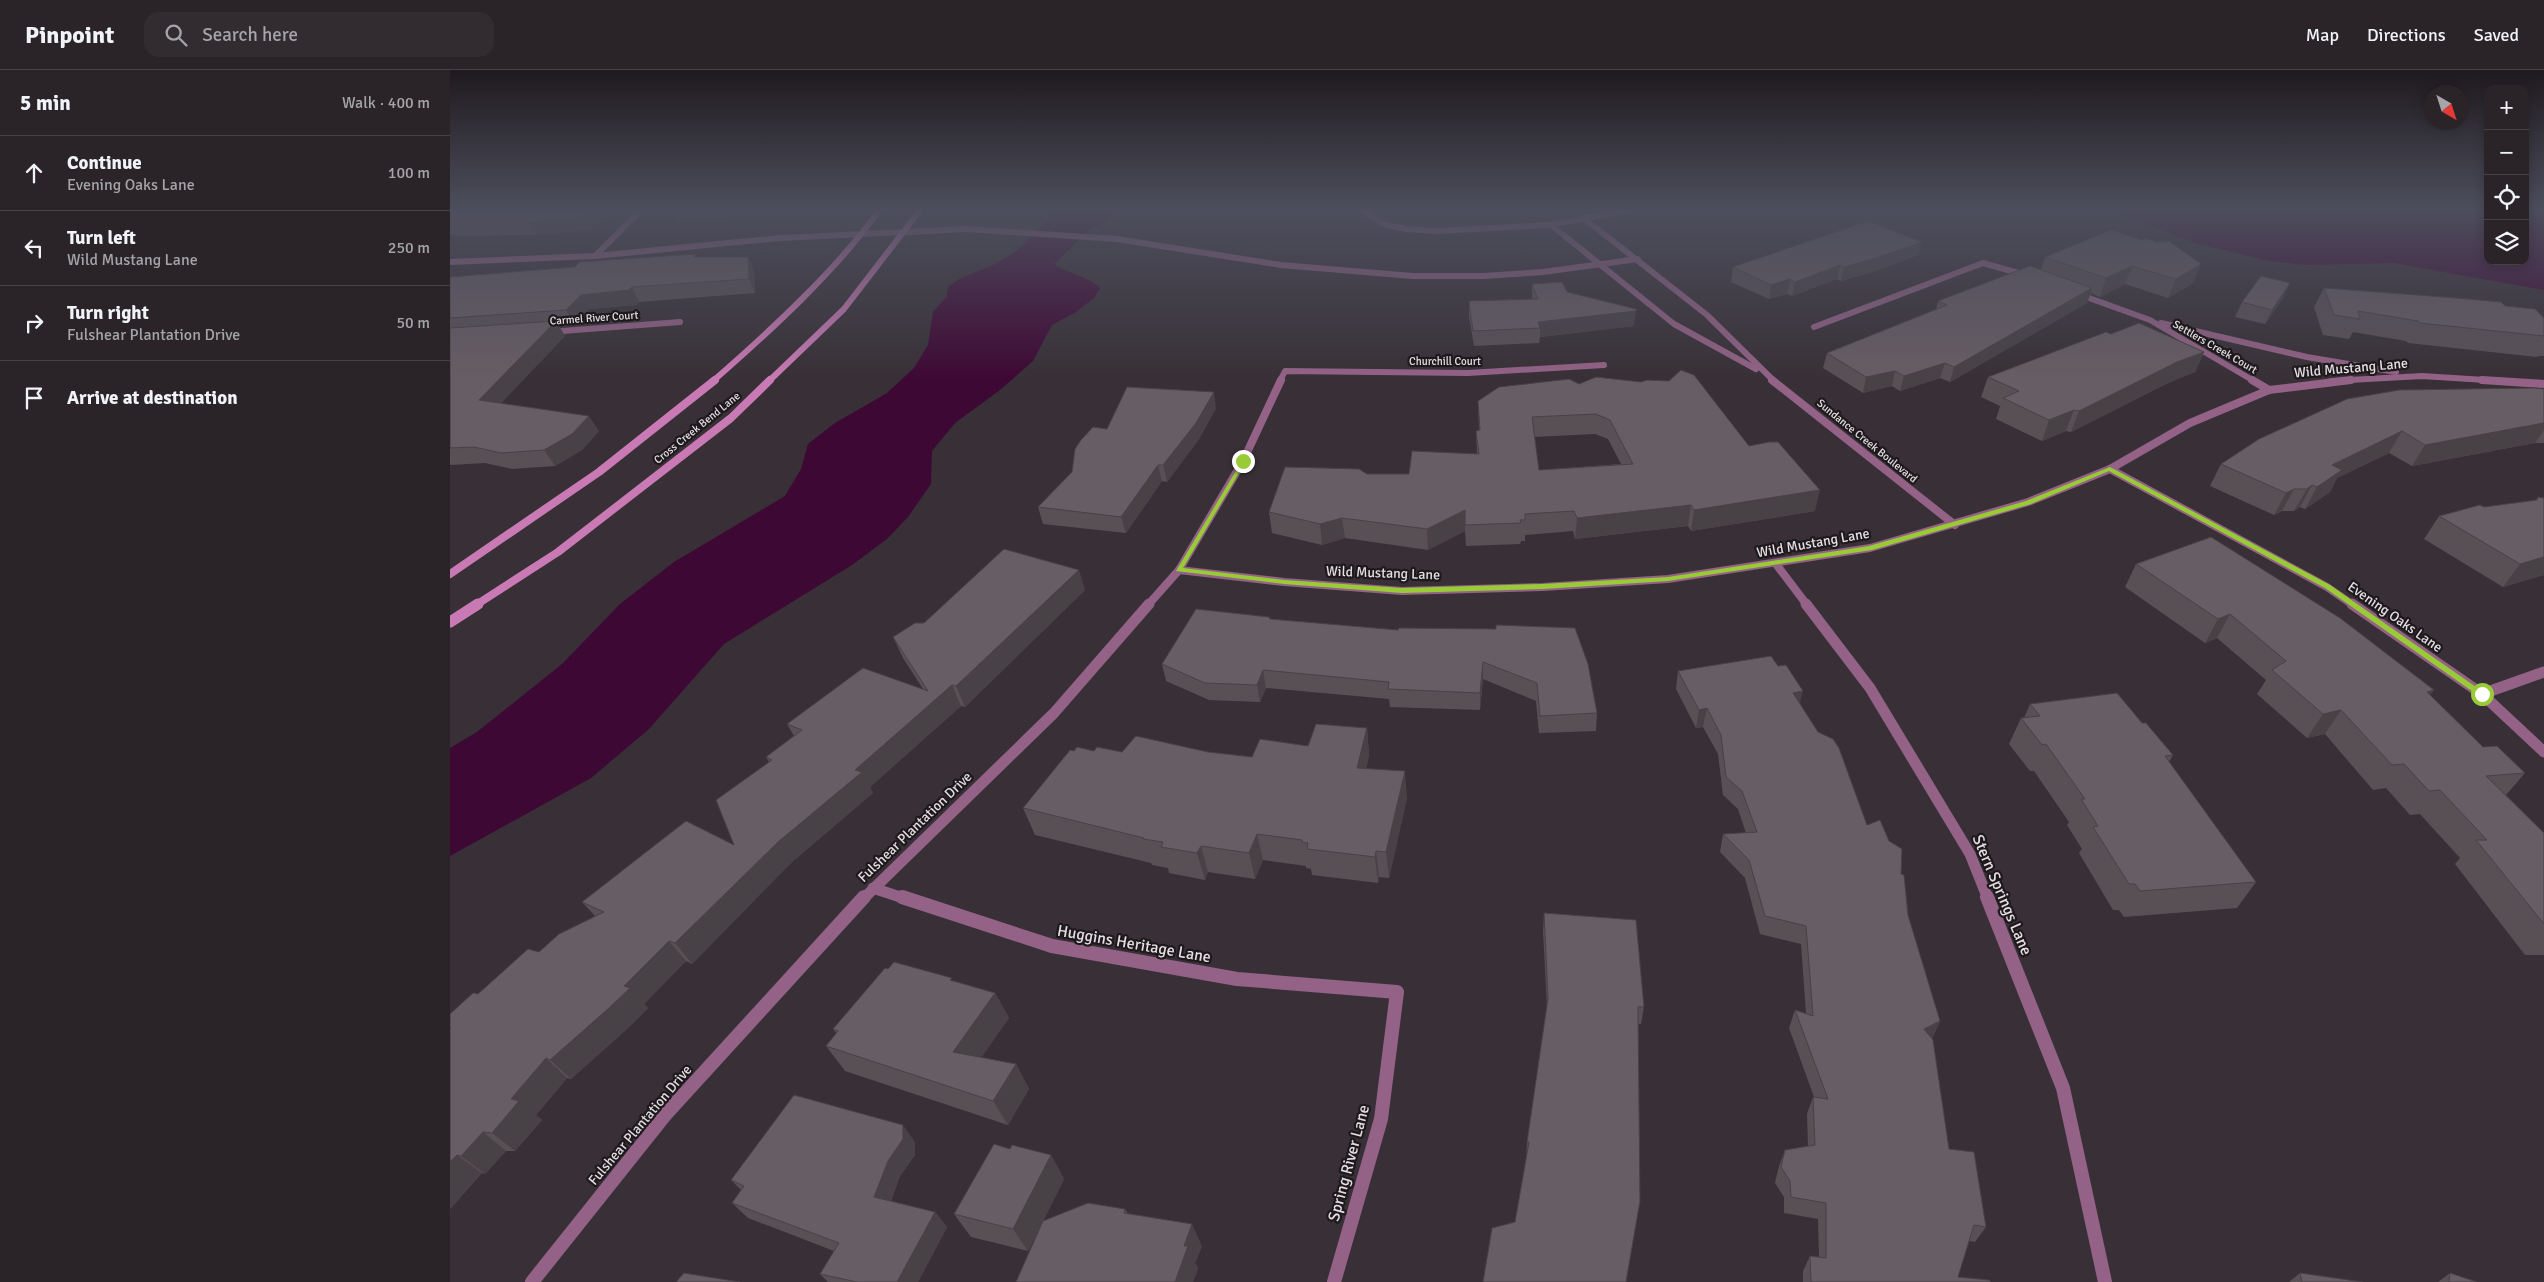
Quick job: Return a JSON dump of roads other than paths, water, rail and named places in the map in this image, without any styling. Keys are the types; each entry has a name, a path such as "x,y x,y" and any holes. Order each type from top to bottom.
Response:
{"main road":[{"name":"Cross Creek Bend Lane","path":"450,574 501,541 673,416 789,314 833,266"},
{"name":"Cross Creek Bend Lane","path":"450,622 558,552 731,418 844,309 878,266"}],"street":[{"path":"1287,266 1413,276 1483,276 1594,266"},
{"name":"Sundance Creek Boulevard","path":"1601,266 1674,324 1766,375"},
{"name":"Sundance Creek Boulevard","path":"1646,266 1707,316 1766,375 1955,525"},
{"path":"1814,326 1977,266"},
{"path":"1992,266 2033,278"},
{"name":"Settlers Creek Court","path":"2069,290 2150,320 2265,348"},
{"name":"Settlers Creek Court","path":"2150,320 2269,390"},
{"name":"Carmel River Court","path":"536,333 680,322"},
{"name":"Wild Mustang Lane","path":"2265,348 2350,366 2422,376 2544,384"},
{"name":"Churchill Court","path":"1285,371 1468,373 1604,365"},
{"name":"Fulshear Plantation Drive","path":"532,1282 666,1114 873,888 1054,713 1179,570 1243,461 1285,371"},
{"name":"Wild Mustang Lane","path":"1179,570 1284,582 1402,590 1543,587 1668,579 1776,564 1870,548 1955,525 2028,502 2110,469 2190,423 2269,390 2332,381 2422,376"},
{"name":"Evening Oaks Lane","path":"2110,469 2327,587 2482,694 2544,752"},
{"name":"Stern Springs Lane","path":"1776,564 1870,688 1970,854 2063,1088 2105,1282"},
{"path":"2482,694 2544,672"},
{"name":"Huggins Heritage Lane","path":"873,888 1052,946 1237,979 1397,992"},
{"name":"Spring River Lane","path":"1334,1282 1382,1119 1397,992"}]}
